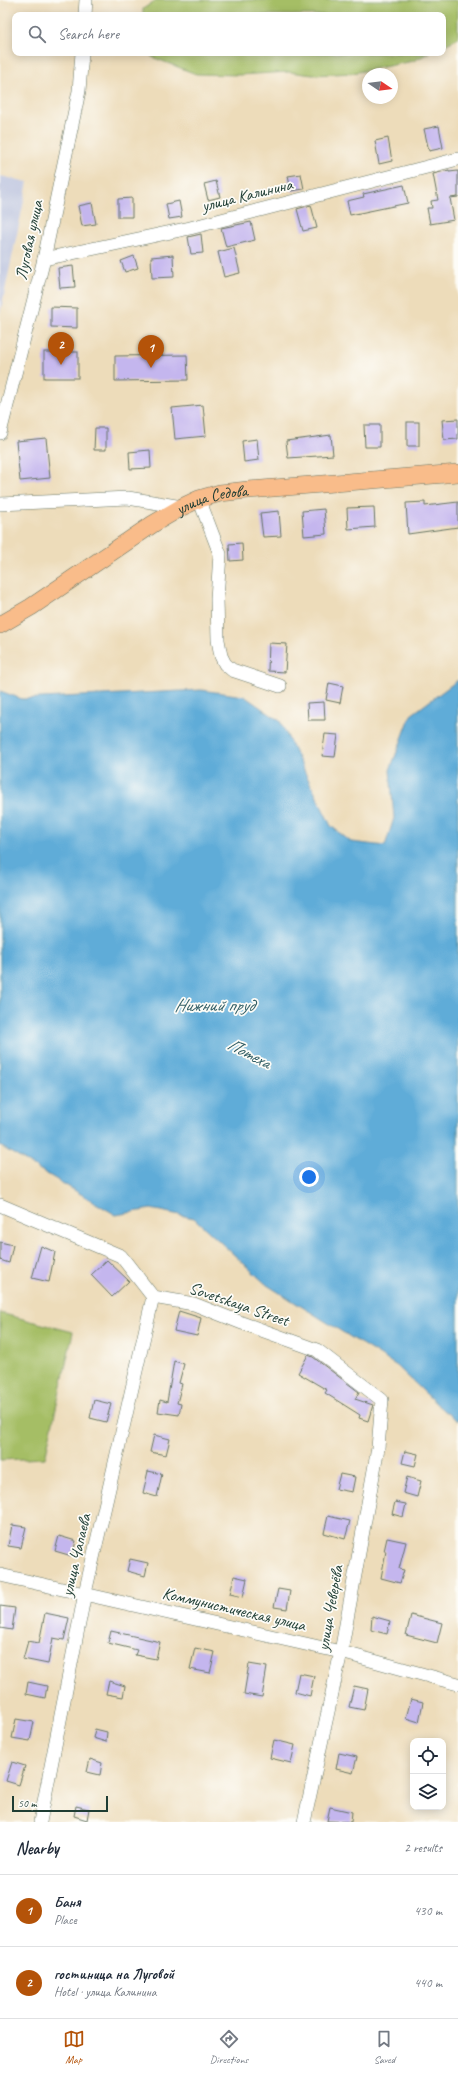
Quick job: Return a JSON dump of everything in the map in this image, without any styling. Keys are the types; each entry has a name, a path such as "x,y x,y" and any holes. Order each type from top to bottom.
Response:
{"main road":[{"name":"улица Седова","path":"0,625 31,607 153,524 199,499 220,493 248,490 458,473"}],"street":[{"path":"85,12 86,0"},
{"name":"Луговая улица","path":"0,433 44,259 79,91 82,56"},
{"name":"улица Калинина","path":"44,259 190,228 458,159"},
{"path":"0,504 128,498 182,507"},
{"path":"199,499 220,554 217,599 218,640 221,656 225,664 232,670 280,686"},
{"path":"0,1206 121,1256 153,1296"},
{"name":"Sovetskaya Street","path":"153,1296 194,1304 242,1324 317,1350 382,1400"},
{"name":"улица Чапаева","path":"40,1822 85,1594 153,1296"},
{"name":"улица Чеверёва","path":"304,1822 341,1652 378,1448 382,1400"},
{"name":"Коммунистическая улица","path":"0,1575 341,1652 458,1684"}],"shaded area":[{"path":"0,176 28,182 0,314"}],"green space":[{"path":"156,0 458,0 458,38 446,44 446,12 143,12 143,9"},
{"path":"152,56 423,56 413,61 378,68 362,68 362,71 353,73 313,75 289,72 239,75 196,74"},
{"path":"0,1313 73,1332 45,1458 0,1460"}],"water":[{"name":"Нижний пруд","path":"458,680 458,1421 444,1411 397,1366 267,1285 194,1218 151,1209 116,1215 0,1146 0,691 22,699 201,690 244,696 280,721 331,826 351,842 385,846 394,818 390,770 411,715"}],"building":[{"path":"439,126 443,148 429,151 424,129"},
{"path":"388,138 392,161 379,164 375,141"},
{"path":"449,170 449,172 458,171 458,197 450,198 454,220 430,224 427,208 432,208 431,201 438,200 433,174"},
{"path":"301,174 304,189 291,191 288,176"},
{"path":"216,181 220,197 208,200 204,184"},
{"path":"404,185 408,203 350,215 347,201 364,197 363,194"},
{"path":"132,198 132,217 118,217 118,199"},
{"path":"179,201 182,217 169,219 166,204"},
{"path":"92,203 96,224 82,226 78,206"},
{"path":"311,205 317,228 303,231 297,209"},
{"path":"251,222 255,240 226,247 221,228"},
{"path":"201,234 203,253 191,254 188,237"},
{"path":"234,248 240,273 224,277 218,252"},
{"path":"173,255 174,277 152,278 151,257"},
{"path":"134,256 138,268 125,272 121,261"},
{"path":"73,266 75,287 60,288 58,268"},
{"path":"51,307 77,308 77,328 51,327"},
{"path":"44,352 78,352 78,378 44,378"},
{"path":"187,355 188,380 115,381 115,356"},
{"path":"203,405 206,436 175,439 172,408"},
{"path":"458,419 458,439 444,440 442,420"},
{"path":"407,422 419,422 419,446 407,446"},
{"path":"364,425 380,425 380,447 365,447"},
{"path":"95,428 106,428 106,450 94,450"},
{"path":"331,435 333,455 288,458 286,441"},
{"path":"46,438 50,478 20,481 16,441"},
{"path":"257,439 259,460 244,462 242,441"},
{"path":"150,450 151,468 130,469 129,452"},
{"path":"425,502 425,506 458,502 458,527 408,534 406,503"},
{"path":"374,507 375,527 348,529 347,508"},
{"path":"324,509 326,534 304,536 302,511"},
{"path":"279,511 281,536 263,537 260,513"},
{"path":"242,543 243,560 230,561 229,544"},
{"path":"269,643 287,644 285,672 268,671"},
{"path":"329,683 343,686 340,703 326,700"},
{"path":"324,702 325,720 308,720 307,703"},
{"path":"325,734 338,735 335,757 322,756"},
{"path":"0,1242 13,1245 9,1263 0,1260"},
{"path":"41,1246 55,1252 49,1282 32,1278"},
{"path":"107,1260 129,1281 112,1297 91,1275"},
{"path":"179,1311 201,1318 197,1336 174,1331"},
{"path":"308,1355 313,1357 359,1392 355,1399 373,1405 368,1421 359,1418 360,1415 325,1393 327,1390 298,1373"},
{"path":"174,1361 184,1364 179,1383 182,1384 177,1403 181,1404 179,1415 158,1412 160,1400 167,1402"},
{"path":"94,1400 111,1404 106,1422 90,1418"},
{"path":"154,1435 170,1439 166,1455 150,1452"},
{"path":"405,1451 418,1454 415,1466 402,1463"},
{"path":"148,1471 162,1474 157,1497 143,1493"},
{"path":"340,1474 355,1477 352,1492 336,1489"},
{"path":"407,1477 421,1481 417,1497 403,1493"},
{"path":"395,1502 406,1504 403,1517 392,1514"},
{"path":"328,1516 350,1521 345,1539 324,1533"},
{"path":"12,1525 26,1527 21,1548 8,1546"},
{"path":"59,1536 76,1541 72,1556 55,1551"},
{"path":"387,1538 406,1542 399,1569 404,1570 400,1583 381,1578"},
{"path":"130,1559 148,1563 145,1576 127,1571"},
{"path":"234,1576 247,1579 243,1597 230,1594"},
{"path":"278,1589 290,1591 287,1609 274,1607"},
{"path":"0,1606 15,1608 12,1630 0,1628"},
{"path":"45,1613 69,1618 64,1640 53,1638 48,1664 23,1659 28,1641 39,1643"},
{"path":"411,1615 442,1623 437,1643 406,1635"},
{"path":"372,1616 390,1621 387,1634 371,1630"},
{"path":"111,1631 160,1642 156,1659 135,1655 137,1650 108,1643"},
{"path":"195,1648 215,1652 210,1673 190,1669"},
{"path":"249,1664 267,1667 262,1697 244,1694"},
{"path":"299,1673 314,1676 310,1696 295,1692"},
{"path":"109,1681 125,1686 123,1697 106,1694"},
{"path":"28,1682 47,1686 45,1698 26,1694"},
{"path":"354,1686 368,1689 364,1710 349,1707"},
{"path":"411,1699 423,1702 419,1722 406,1718"},
{"path":"16,1719 34,1722 30,1741 12,1738"},
{"path":"95,1729 107,1732 106,1742 93,1738"},
{"path":"274,1740 295,1745 291,1763 270,1758"},
{"path":"339,1753 357,1757 353,1773 336,1769"},
{"path":"90,1759 102,1763 100,1775 87,1772"},
{"path":"12,1762 25,1766 19,1785 6,1781"},
{"path":"76,1806 89,1809 87,1820 74,1816"},
{"path":"330,1807 352,1812 351,1822 327,1821"}],"place":[{"name":"гостиница на Луговой","path":"61,365"},
{"name":"Баня","path":"151,368"}],"water label":[{"name":"Потеха","path":"249,1053"}]}
